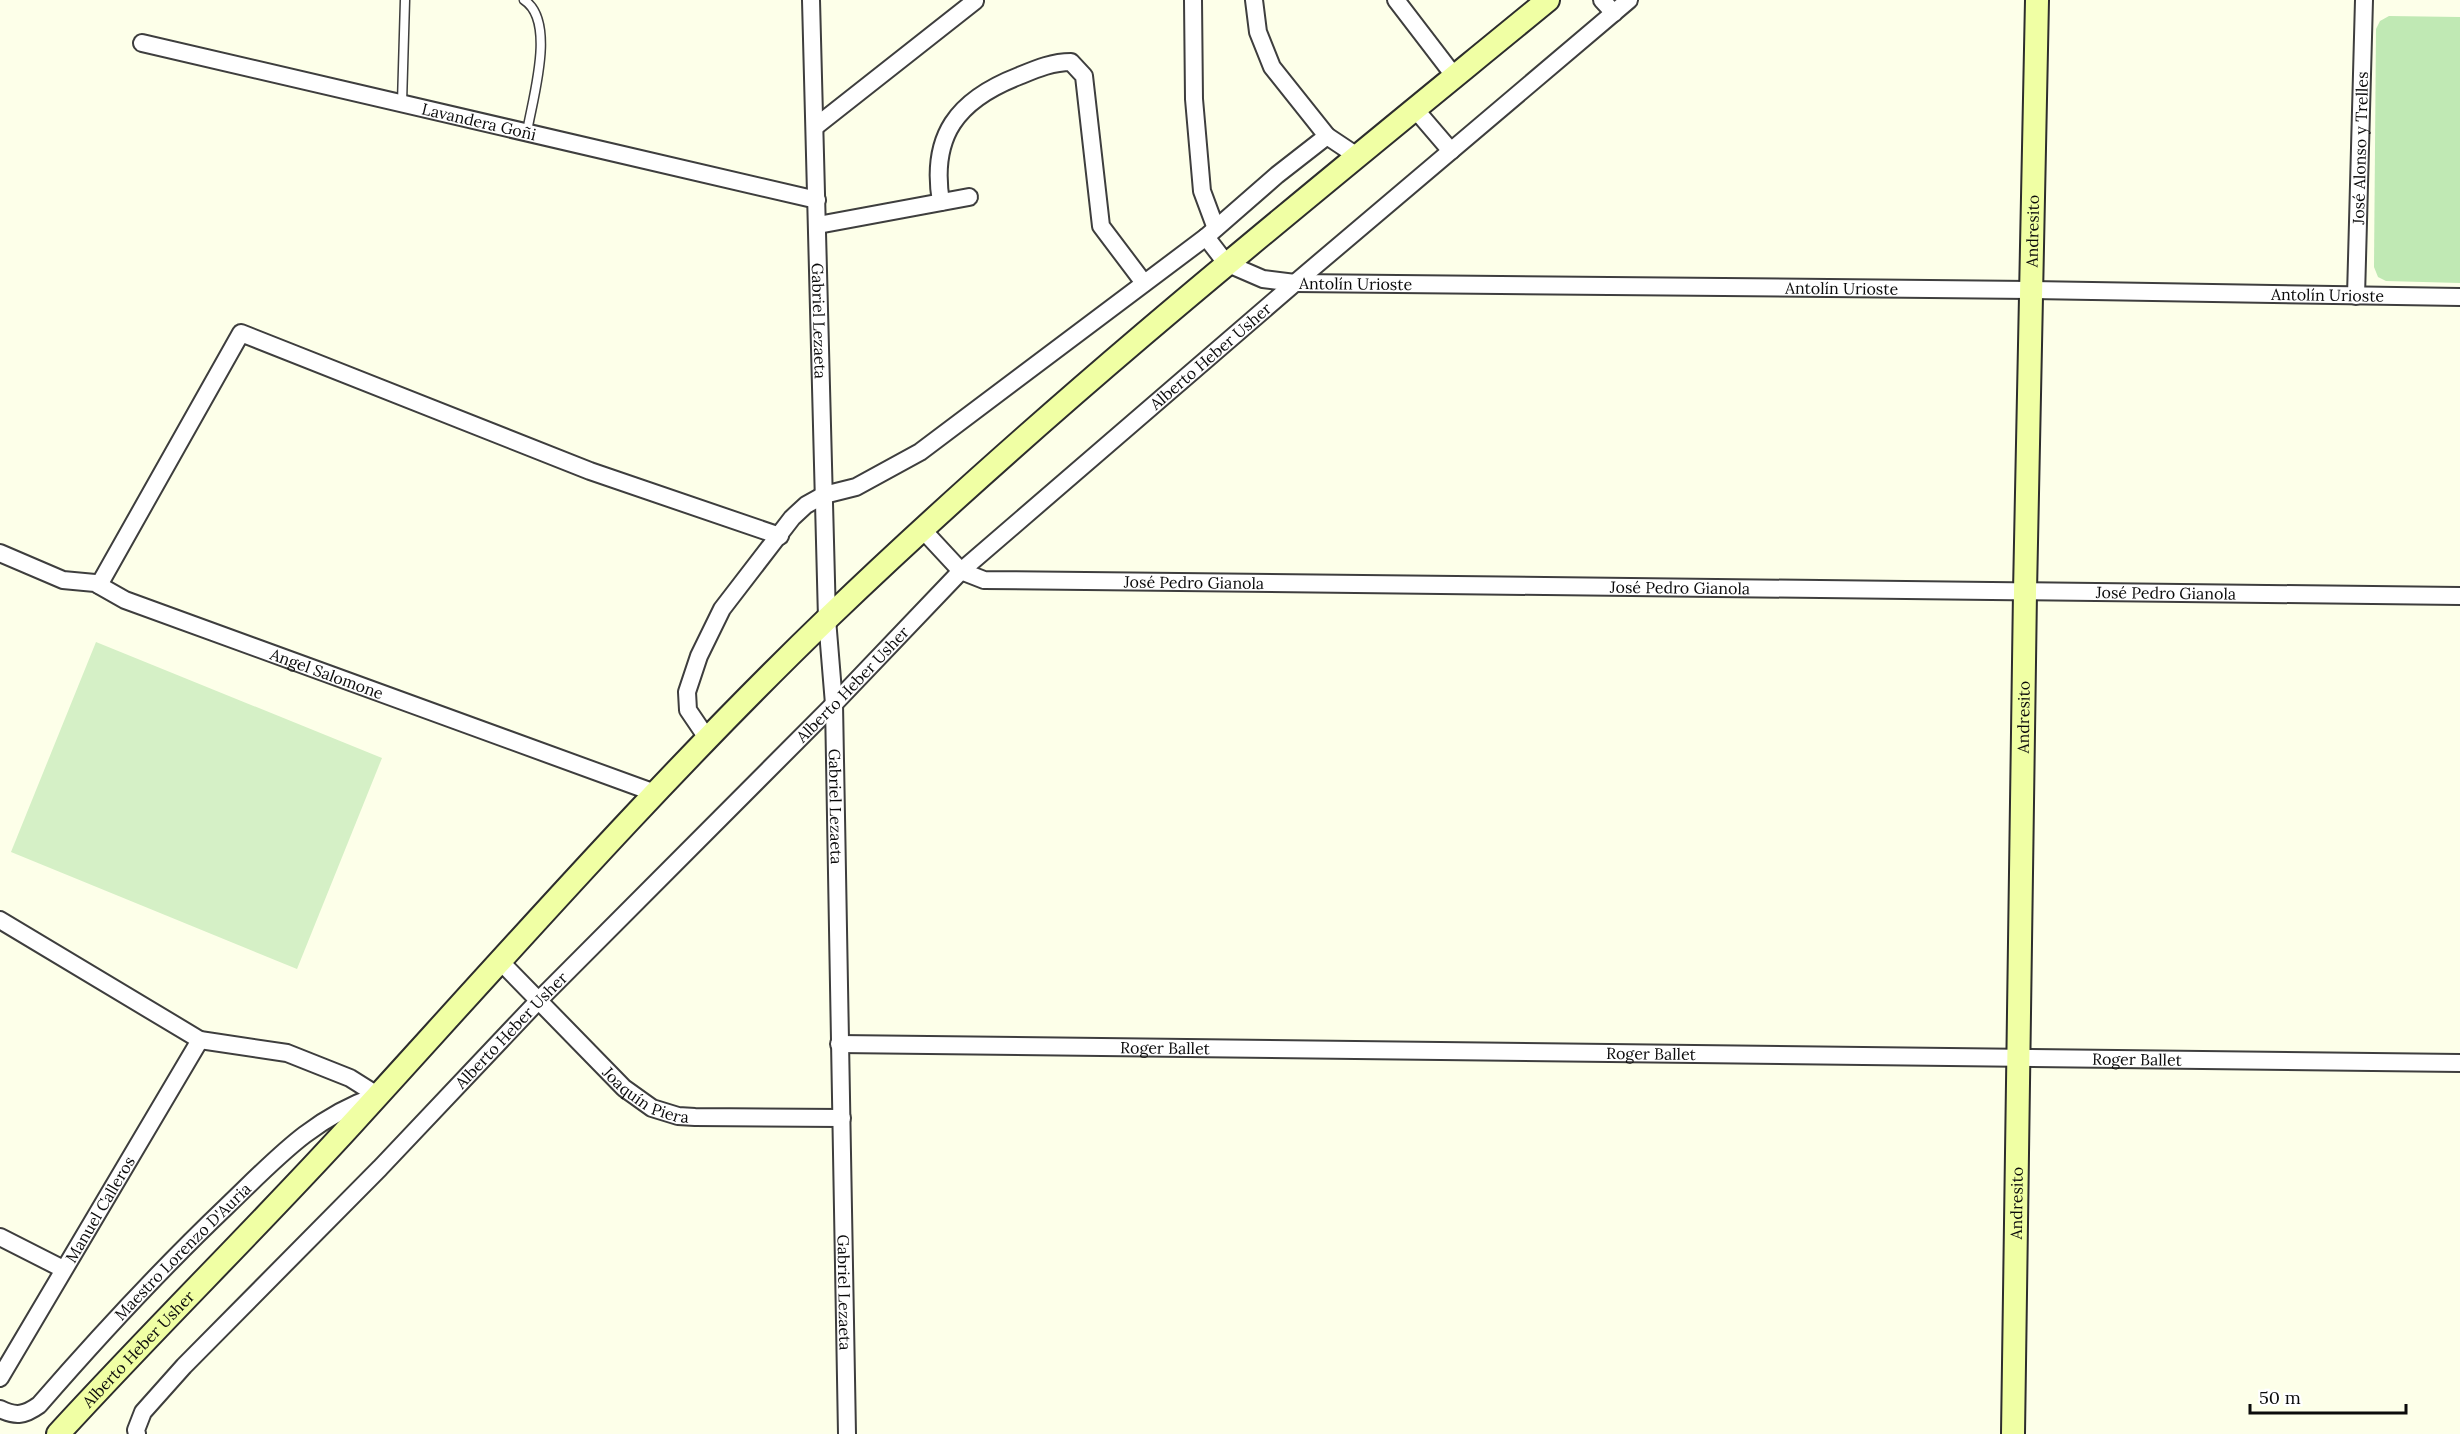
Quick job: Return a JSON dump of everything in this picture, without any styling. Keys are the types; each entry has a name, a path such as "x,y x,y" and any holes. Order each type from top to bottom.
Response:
{"street":[{"name":"Gabriel Lezaeta","path":"811,0 827,618 834,704 847,1434"},
{"path":"1193,0 1194,99 1202,191 1210,232 1226,263"},
{"path":"1254,0 1258,32 1272,67 1327,136 1357,156"},
{"path":"1396,0 1455,76"},
{"name":"Alberto Heber Usher","path":"58,1434 655,793 827,618 922,529 1226,263 1548,0"},
{"path":"1602,0 1614,13"},
{"name":"Alberto Heber Usher","path":"137,1432 143,1412 184,1366 380,1168 539,1000 834,704 961,571 1295,283 1629,0"},
{"name":"Andresito","path":"2013,1434 2030,290 2037,0"},
{"name":"José Alonso y Trelles","path":"2356,296 2364,0"},
{"path":"815,127 975,1"},
{"name":"Lavandera Goñi","path":"142,43 817,200"},
{"path":"941,202 937,178 938,157 945,134 959,113 973,100 1004,82 1057,62 1071,62 1083,76 1101,226 1144,283"},
{"path":"1415,109 1451,151"},
{"path":"707,738 688,710 687,692 699,656 722,609 792,518 824,495 856,487 920,452 1210,232 1327,136"},
{"path":"818,225 969,197"},
{"name":"Antolín Urioste","path":"1226,263 1263,279 1295,283 2030,290 2460,297"},
{"path":"99,585 241,333 590,471 780,536"},
{"name":"José Pedro Gianola","path":"922,529 961,571 984,580 2460,596"},
{"name":"Angel Salomone","path":"0,553 63,580 99,585 125,600 655,793"},
{"path":"0,920 200,1040 287,1053 350,1078 376,1095"},
{"name":"Joaquín Piera","path":"500,960 624,1088 652,1108 678,1116 694,1117 842,1118"},
{"name":"Manuel Calleros","path":"0,1378 200,1040"},
{"name":"Roger Ballet","path":"839,1044 2460,1063"},
{"name":"Maestro Lorenzo D'Auria","path":"0,1409 9,1413 25,1414 39,1405 170,1261 267,1168 318,1122 347,1106 376,1095"},
{"path":"0,1237 63,1269"}],"lane":[{"path":"402,103 405,0"},
{"path":"524,0 538,19 542,44 527,132"}],"green space":[{"path":"2389,16 2460,17 2460,283 2386,281 2378,277 2374,267 2376,29 2380,21"},
{"path":"96,642 382,758 297,969 11,852"}]}
